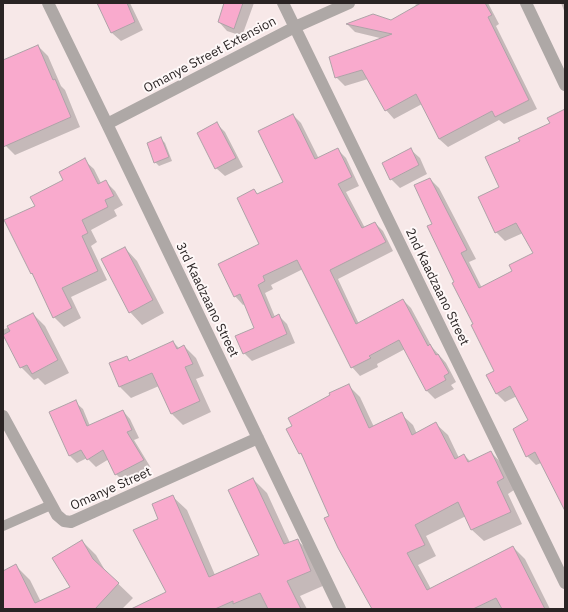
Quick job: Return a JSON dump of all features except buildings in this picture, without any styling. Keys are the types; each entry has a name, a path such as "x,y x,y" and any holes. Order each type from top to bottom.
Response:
{"street":[{"name":"3rd Kaadzaano Street","path":"48,3 108,124 340,609"},
{"name":"2nd Kaadzaano Street","path":"283,3 565,583"},
{"name":"Omanye Street Extension","path":"108,124 295,27 348,3"},
{"path":"526,3 565,85"},
{"name":"Omanye Street","path":"3,416 57,516 64,521 72,522 258,438"}],"lane":[{"path":"3,526 51,505"}]}
